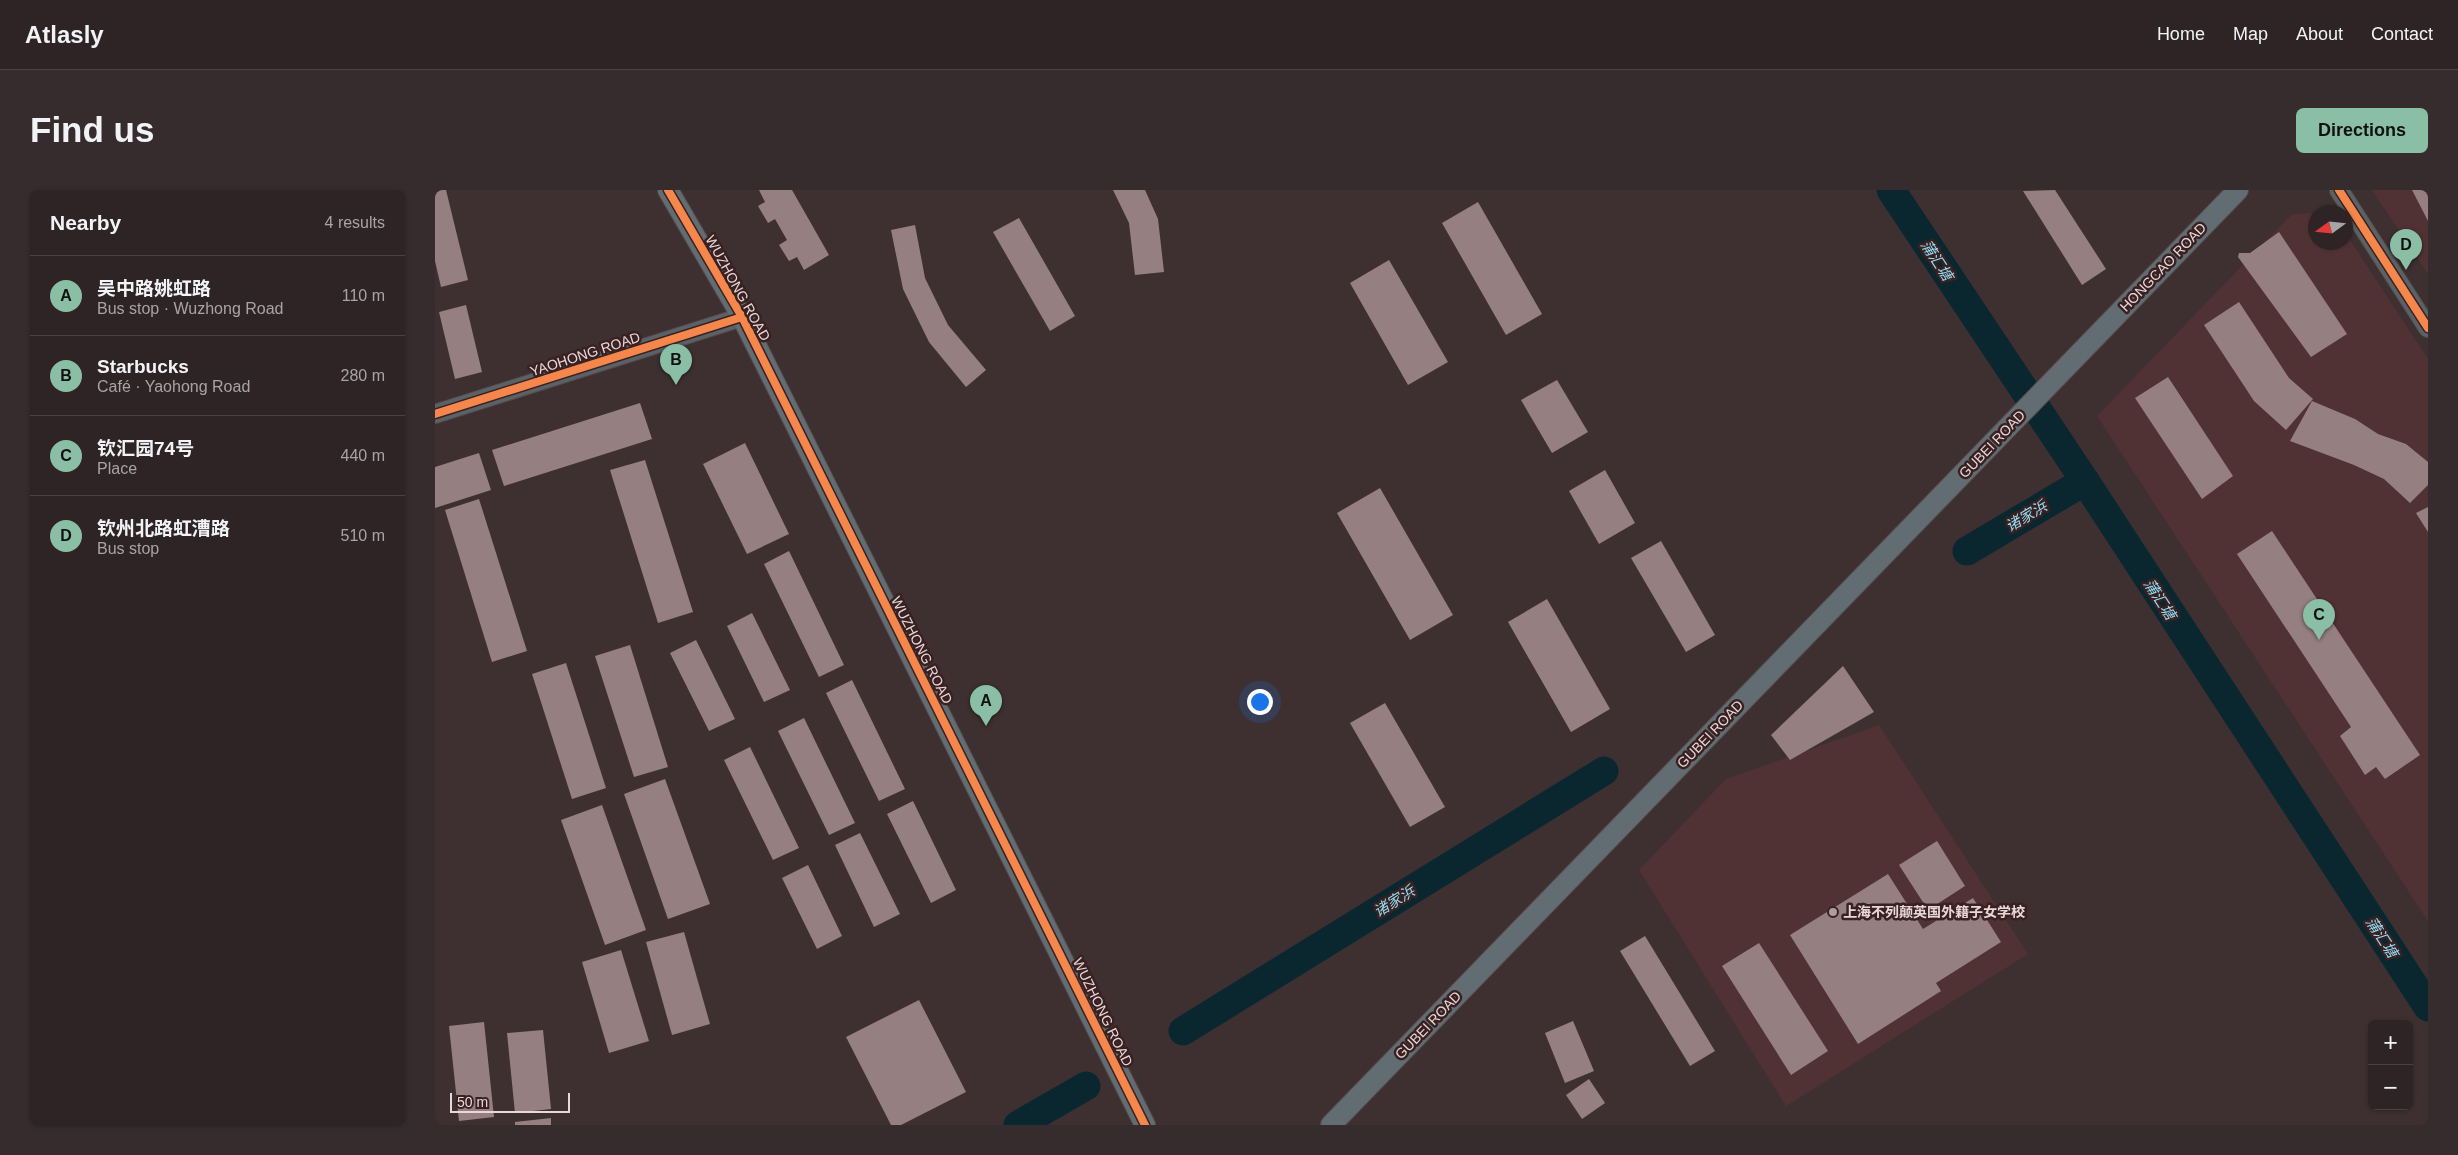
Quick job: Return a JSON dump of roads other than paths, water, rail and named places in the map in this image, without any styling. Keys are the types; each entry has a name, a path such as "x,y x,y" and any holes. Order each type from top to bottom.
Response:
{"main road":[{"name":"WUZHONG ROAD","path":"668,190 742,317 1145,1125"},
{"name":"HONGCAO ROAD","path":"2089,344 2238,190"},
{"name":"GUBEI ROAD","path":"1331,1125 2089,344"}],"street":[{"path":"2339,190 2428,328"},
{"name":"YAOHONG ROAD","path":"435,414 742,317"}],"waterway":[{"name":"蒲汇塘","path":"1891,190 2085,481 2428,1007"},
{"name":"诸家浜","path":"1967,551 2085,481"},
{"name":"诸家浜","path":"1183,1031 1604,771"},
{"name":"诸家浜","path":"1018,1125 1086,1086"}],"place":[{"name":"钦州北路虹漕路","path":"2406,270"},
{"name":"Starbucks","path":"676,385"},
{"name":"钦汇园74号","path":"2319,640"},
{"name":"吴中路姚虹路","path":"986,726"},
{"name":"上海不列颠英国外籍子女学校","path":"1833,912"}]}
